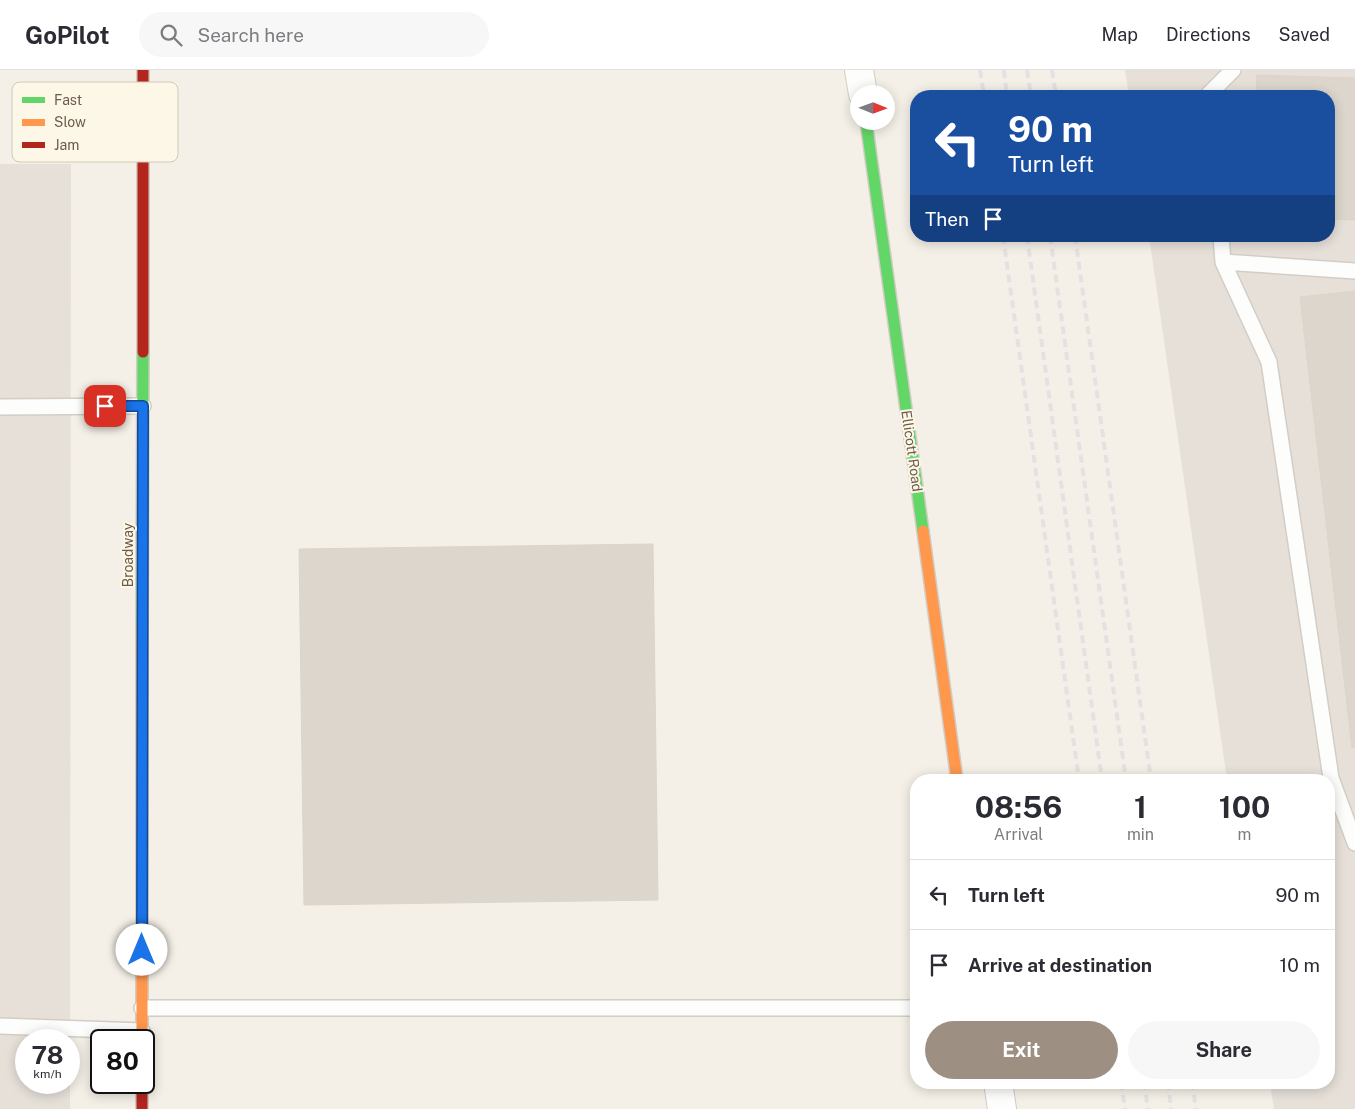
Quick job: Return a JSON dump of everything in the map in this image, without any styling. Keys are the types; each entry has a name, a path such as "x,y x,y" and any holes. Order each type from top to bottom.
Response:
{"main road":[{"name":"Ellicott Road","path":"867,130 956,774"},
{"name":"Broadway","path":"142,1029 143,162"},
{"path":"142,1094 142,1109"}],"street":[{"path":"859,70 861,85"},
{"path":"999,1089 1002,1109"}],"lane":[{"path":"1213,90 1234,70"},
{"path":"1221,242 1223,262 1269,362 1330,774"},
{"path":"1223,262 1355,271"},
{"path":"0,407 143,406"},
{"path":"1335,789 1355,843"},
{"path":"142,1008 910,1008"},
{"path":"0,1026 90,1032"}],"shaded area":[{"path":"1125,70 1355,70 1355,1109 1274,1109 1271,1089 1335,1089 1335,774 1226,774 1150,242 1335,242 1335,90 1128,90"},
{"path":"0,164 71,164 70,1029 15,1029 15,1094 70,1094 70,1109 0,1109"}],"building":[{"path":"1257,75 1355,78 1355,220 1335,219 1335,90 1256,90"},
{"path":"1355,291 1355,747 1352,748 1300,297"},
{"path":"653,544 658,900 304,905 299,549"}],"railway":[{"path":"980,70 983,90"},
{"path":"1004,70 1006,90"},
{"path":"1027,70 1030,90"},
{"path":"1052,70 1055,90"},
{"path":"1004,242 1078,774"},
{"path":"1028,242 1101,774"},
{"path":"1051,242 1125,774"},
{"path":"1076,242 1150,774"},
{"path":"1122,1089 1125,1109"},
{"path":"1145,1089 1148,1109"},
{"path":"1169,1089 1171,1109"},
{"path":"1193,1089 1196,1109"}],"traffic: fast":[{"path":"867,130 923,531"},
{"path":"142,627 143,352"}],"traffic: slow":[{"path":"923,531 956,774"},
{"path":"142,627 142,1029"}],"traffic: jam":[{"path":"143,70 143,82"},
{"path":"143,162 143,352"},
{"path":"142,1094 142,1109"}],"route":[{"path":"105,406 143,406 142,950"}]}
